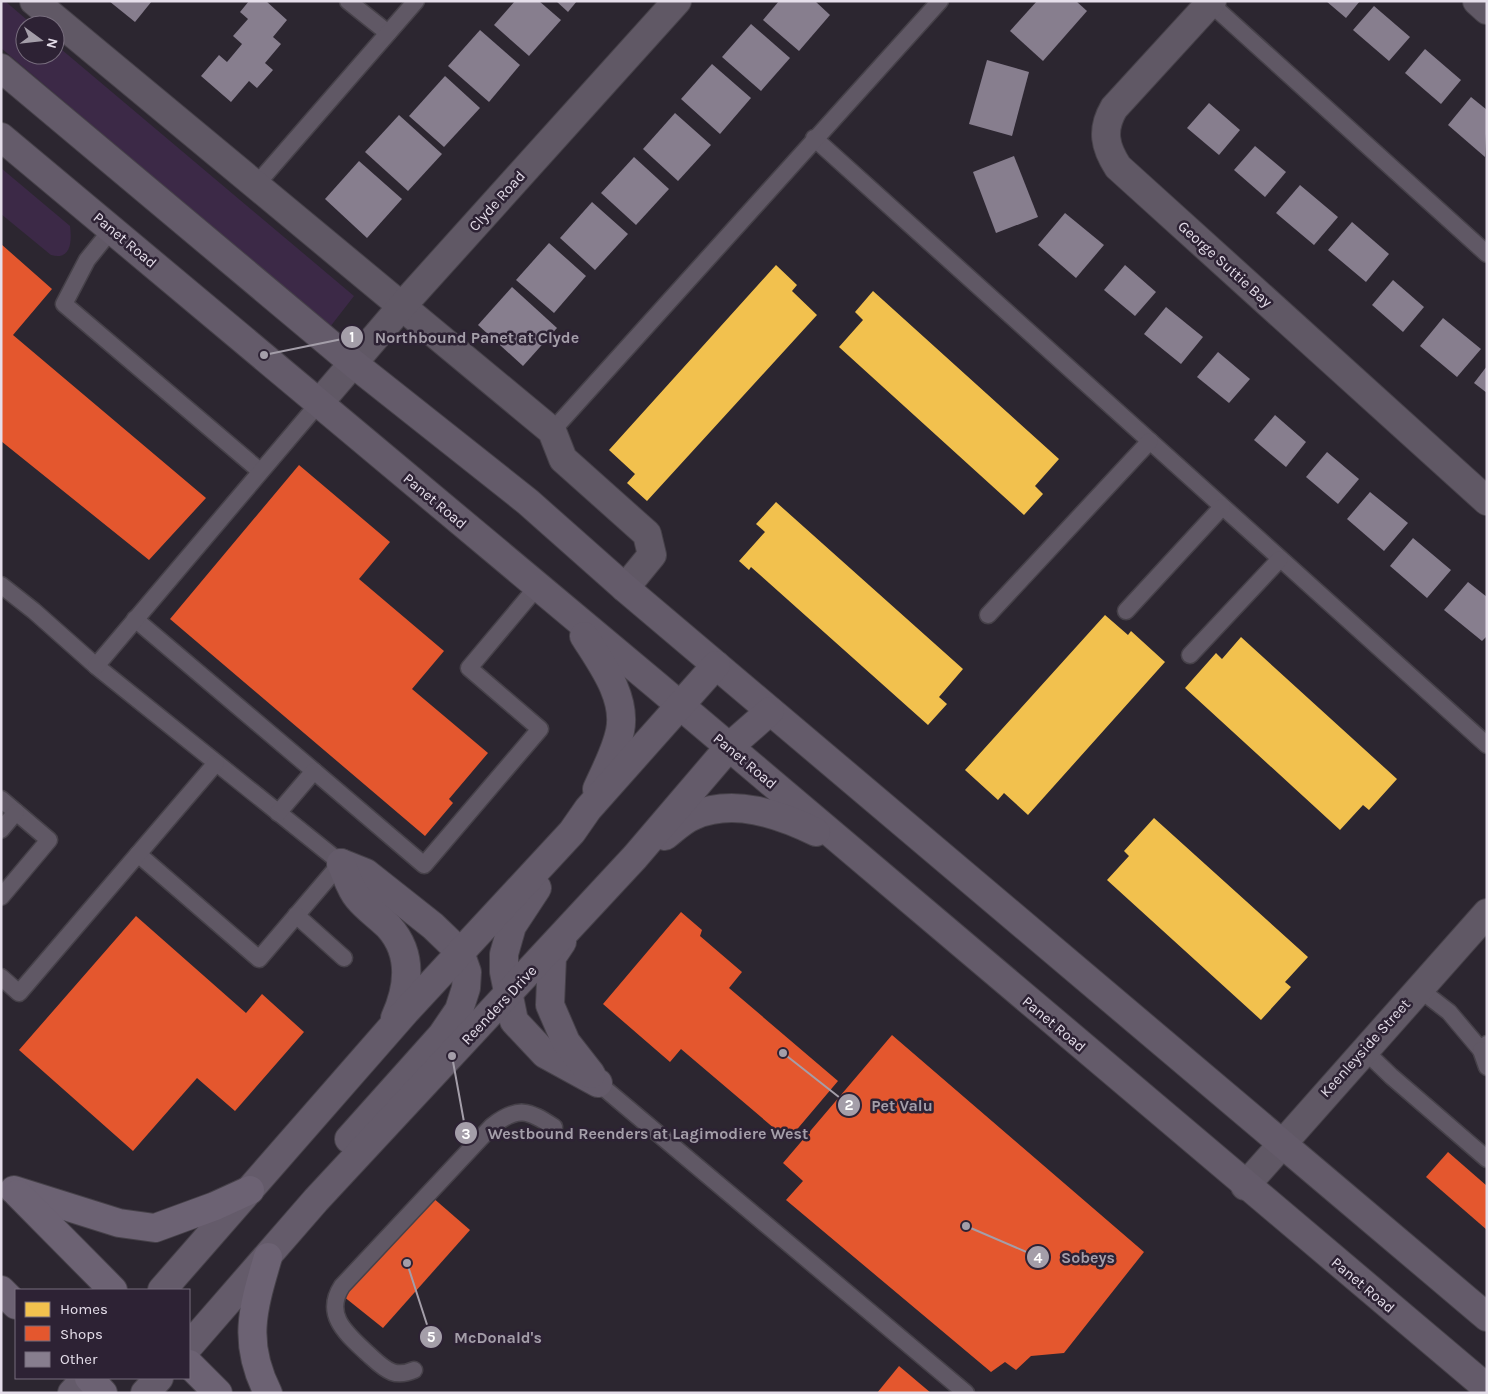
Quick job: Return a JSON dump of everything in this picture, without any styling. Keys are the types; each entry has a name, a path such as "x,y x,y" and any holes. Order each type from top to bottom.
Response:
{"main road":[{"path":"8,1184 119,1223 155,1228 215,1206 250,1190"},
{"path":"8,1184 112,1289"},
{"path":"268,1257 253,1311 252,1346 268,1393"},
{"path":"1,1290 15,1303"},
{"path":"190,1365 218,1393"},
{"path":"88,1379 103,1393"}],"street":[{"path":"34,1 552,431 564,459 647,534 652,555 625,588"},
{"name":"Clyde Road","path":"319,403 402,306 677,1"},
{"path":"1477,1 1487,10"},
{"name":"George Suttie Bay","path":"1211,2 1114,108 1108,119 1105,132 1106,145 1111,156 1118,167 1487,502"},
{"path":"1,68 354,364 528,502 625,588 1281,1144 1484,1311"},
{"name":"Panet Road","path":"1,137 538,587 1245,1186 1487,1388"},
{"path":"570,614 606,672 619,703 620,730 608,764 588,809"},
{"path":"598,1083 545,1054 514,1021 504,972 504,954 512,926 588,809 716,665"},
{"name":"Reenders Drive","path":"190,1345 316,1200 509,995 635,857 729,748 770,711"},
{"path":"635,857 693,816 730,807 762,811 802,825 842,844"},
{"path":"163,1289 390,1030 572,832"},
{"path":"316,1200 345,1144 442,1035 459,1010 466,988 467,972 460,952 366,873 341,863"},
{"path":"341,863 357,897 390,928 406,957 405,990 390,1030"},
{"name":"Keenleyside Street","path":"1245,1186 1487,912"},
{"path":"576,920 552,957 550,1004 566,1042 598,1083"},
{"path":"72,1393 86,1379"},
{"path":"145,1393 158,1379"}],"lane":[{"path":"348,1 388,33"},
{"path":"256,185 416,1"},
{"path":"552,431 814,138 940,1"},
{"path":"1211,2 1487,254"},
{"path":"814,138 1487,745"},
{"path":"112,229 87,260 64,304 260,471"},
{"path":"96,666 319,403"},
{"path":"988,614 1150,440"},
{"path":"1126,611 1222,506"},
{"path":"1190,655 1280,558"},
{"path":"1,585 34,611 96,666 341,863 260,959 138,854"},
{"path":"135,619 424,865 540,729 468,668 538,587"},
{"path":"1,977 19,993 216,763"},
{"path":"278,813 314,771"},
{"path":"1,799 50,840 1,896"},
{"path":"1,830 16,812"},
{"path":"296,916 344,958"},
{"path":"1418,988 1450,1012 1484,1047 1487,1066"},
{"path":"1364,1051 1487,1158"},
{"path":"598,1083 966,1393"},
{"path":"414,1370 404,1374 383,1368 344,1332 338,1321 336,1296 497,1122 519,1112 533,1114 554,1127"}],"shaded area":[{"path":"1,1 5,1 21,15 15,15 15,60 1,48"},
{"path":"65,52 354,296 330,327 21,65 65,65"},
{"path":"1,168 70,226 71,238 69,248 63,255 51,255 1,214"}],"building: Homes":[{"path":"776,265 797,285 792,291 817,315 647,501 627,483 635,474 609,450"},
{"path":"873,291 1059,459 1035,486 1043,494 1024,515 839,347 863,320 855,312"},
{"path":"776,502 963,669 939,697 947,704 928,725 751,567 749,570 739,561 765,532 756,524"},
{"path":"1105,615 1128,635 1131,631 1165,662 1028,815 1004,793 998,800 965,770"},
{"path":"1241,637 1397,779 1369,810 1363,805 1340,830 1185,688 1216,653 1222,659"},
{"path":"1154,818 1308,957 1285,982 1291,987 1261,1020 1107,880 1129,856 1124,851"}],"building: Shops":[{"path":"1,244 52,289 13,335 206,498 149,560 1,441"},
{"path":"299,465 390,542 359,579 444,651 412,689 488,753 449,799 453,803 425,836 170,619"},
{"path":"681,912 702,930 700,936 742,972 729,988 838,1081 788,1140 681,1049 670,1062 603,1004"},
{"path":"136,916 246,1013 262,994 304,1032 235,1111 197,1078 133,1151 19,1050"},
{"path":"892,1035 1144,1252 1064,1353 1031,1356 1016,1370 1005,1362 991,1372 786,1200 803,1181 783,1163"},
{"path":"1448,1152 1487,1186 1487,1230 1426,1177"},
{"path":"432,1197 470,1230 383,1328 343,1296"},
{"path":"899,1366 931,1393 877,1393"}],"building: Other":[{"path":"109,1 152,1 135,22"},
{"path":"249,1 266,1 287,20 273,37 281,44 265,63 273,70 257,88 249,81 231,102 201,76 219,55 227,62 242,44 233,36 248,19 240,12"},
{"path":"515,1 539,1 561,20 529,56 494,25"},
{"path":"556,1 577,1 568,12"},
{"path":"779,1 815,1 830,15 799,51 763,20"},
{"path":"1037,1 1076,1 1087,11 1043,61 1010,31"},
{"path":"1326,1 1360,1 1346,18"},
{"path":"1374,6 1410,37 1389,61 1353,30"},
{"path":"751,24 790,58 761,91 722,57"},
{"path":"480,30 520,65 489,102 448,66"},
{"path":"1425,49 1461,80 1441,104 1405,73"},
{"path":"987,60 1029,72 1012,136 969,124"},
{"path":"712,64 751,98 720,134 681,99"},
{"path":"445,76 480,108 444,147 409,116"},
{"path":"1471,97 1487,110 1485,157 1448,125"},
{"path":"1209,103 1240,130 1219,155 1187,128"},
{"path":"675,113 711,145 678,181 643,149"},
{"path":"399,115 442,154 408,191 365,152"},
{"path":"1255,146 1286,172 1265,197 1234,170"},
{"path":"1014,156 1038,217 996,233 973,172"},
{"path":"634,157 669,189 636,225 601,193"},
{"path":"359,161 402,199 367,238 325,199"},
{"path":"1300,185 1338,217 1314,245 1276,213"},
{"path":"592,202 628,234 595,270 560,238"},
{"path":"1065,213 1104,245 1076,278 1038,245"},
{"path":"1352,222 1389,254 1366,282 1328,250"},
{"path":"549,243 586,276 554,313 516,280"},
{"path":"1125,265 1156,292 1135,316 1104,290"},
{"path":"1393,280 1424,307 1403,332 1372,305"},
{"path":"512,287 557,328 523,366 478,325"},
{"path":"1166,307 1203,337 1181,364 1144,334"},
{"path":"1443,318 1481,349 1457,377 1420,346"},
{"path":"1218,352 1250,379 1229,403 1197,377"},
{"path":"1487,366 1487,393 1474,383"},
{"path":"1275,415 1306,442 1286,467 1254,440"},
{"path":"1327,452 1359,479 1338,504 1306,477"},
{"path":"1370,492 1408,523 1384,551 1347,519"},
{"path":"1413,538 1451,570 1427,598 1390,566"},
{"path":"1468,582 1487,597 1487,636 1482,641 1444,610"}],"place":[{"name":"Northbound Panet at Clyde","path":"264,355"},
{"name":"Pet Valu","path":"783,1053"},
{"name":"Westbound Reenders at Lagimodiere West","path":"452,1056"},
{"name":"Sobeys","path":"966,1226"},
{"name":"McDonald's","path":"407,1263"}]}
